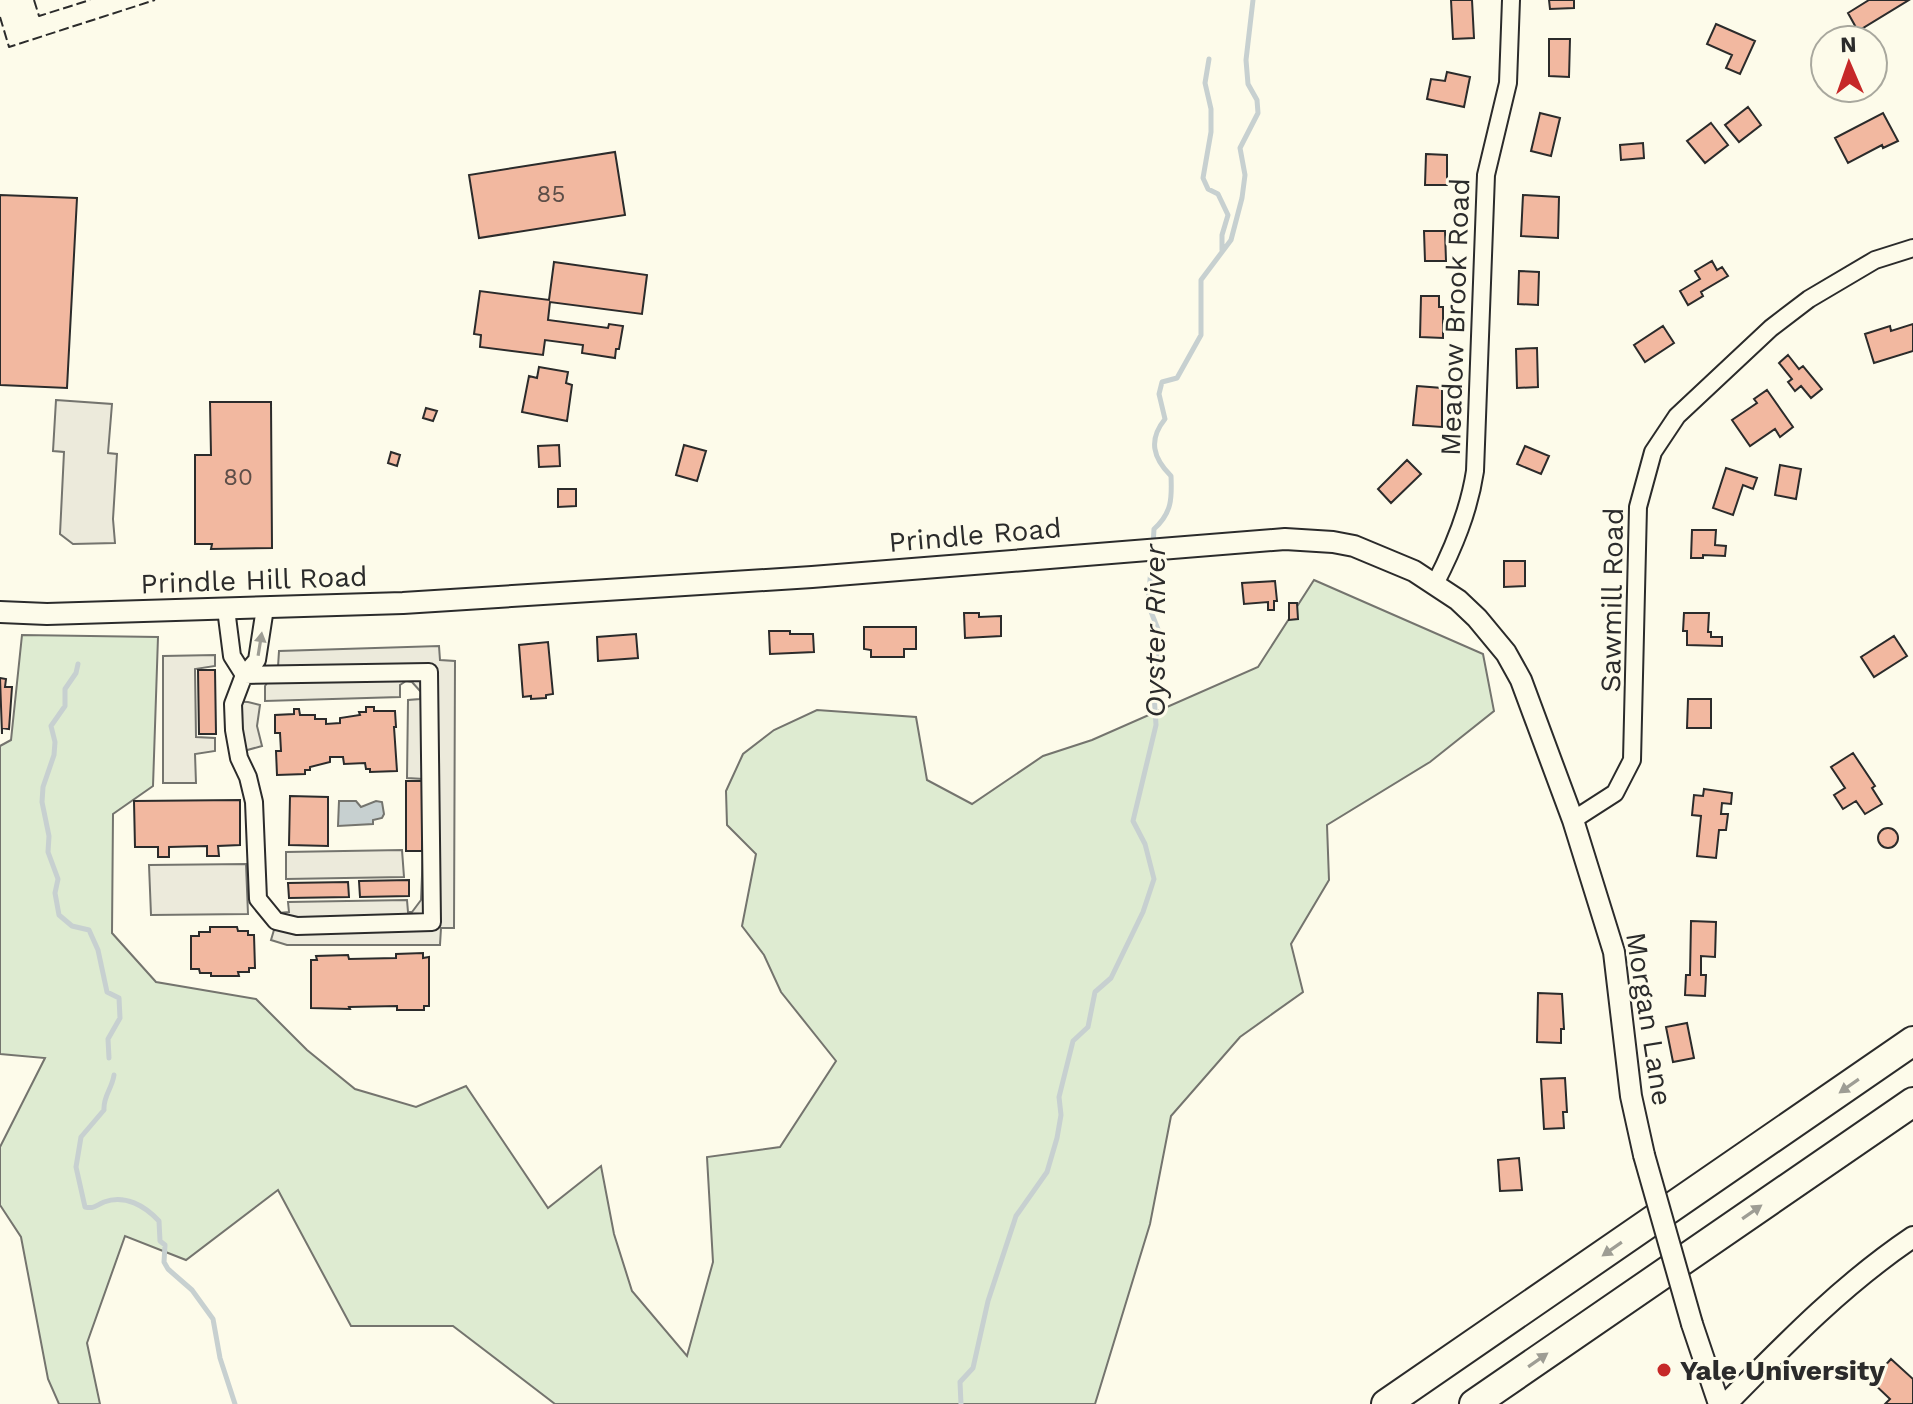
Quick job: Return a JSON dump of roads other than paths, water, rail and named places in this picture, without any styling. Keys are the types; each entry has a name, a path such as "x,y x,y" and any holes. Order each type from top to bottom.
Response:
{"highway":[{"path":"1386,1404 1913,1041"},
{"path":"1474,1404 1913,1102"}],"street":[{"name":"Meadow Brook Road","path":"1435,584 1452,553 1466,514 1475,471 1481,236 1486,175 1508,83 1511,0"},
{"name":"Sawmill Road","path":"1573,820 1615,793 1632,760 1638,507 1653,452 1677,416 1771,328 1809,299 1875,260 1913,248"},
{"name":"Prindle Road","path":"510,596 812,577 1285,539 1333,542 1378,554 1435,584"},
{"name":"Morgan Lane","path":"1435,584 1477,618 1506,653 1521,680 1573,820 1614,952 1631,1096 1644,1155 1692,1324 1719,1404"},
{"name":"Prindle Hill Road","path":"0,612 47,614 265,608 510,596"},
{"path":"244,675 429,672 432,922 297,926 276,921 258,899 254,802 239,758 233,704 244,675 257,660 265,608"},
{"path":"226,609 232,656 244,675"},
{"path":"1726,1404 1818,1312 1886,1255 1913,1237"}],"waterway":[{"name":"Oyster River","path":"1153,546 1154,529 1168,511 1171,491 1171,476 1155,449 1156,434 1165,419 1159,394 1162,382 1177,378 1201,335 1201,280 1231,240 1245,175 1240,148 1258,113 1257,100 1248,84 1246,60 1253,0"},
{"path":"1209,59 1205,83 1211,109 1211,132 1203,178 1208,189 1218,194 1228,215 1222,235 1222,250"},
{"name":"Oyster River","path":"961,1404 960,1382 973,1368 988,1301 1016,1216 1047,1172 1057,1138 1061,1115 1059,1097 1073,1041 1088,1027 1095,992 1111,978 1143,912 1154,879 1145,844 1133,821 1156,725 1154,694 1161,637 1148,604 1152,556"},
{"path":"78,664 65,689 65,706 51,726 54,755 43,787 42,802 49,836 48,852 58,879 55,893 59,915 72,926 89,930 98,950 107,992 119,998 120,1018 108,1039 109,1058"},
{"path":"114,1075 104,1110 81,1137 76,1167 85,1207 119,1199 141,1206 159,1221 160,1241 165,1245 164,1262 192,1290 213,1319 220,1358 235,1404"}],"place":[{"name":"Yale University","path":"1664,1370"}]}
